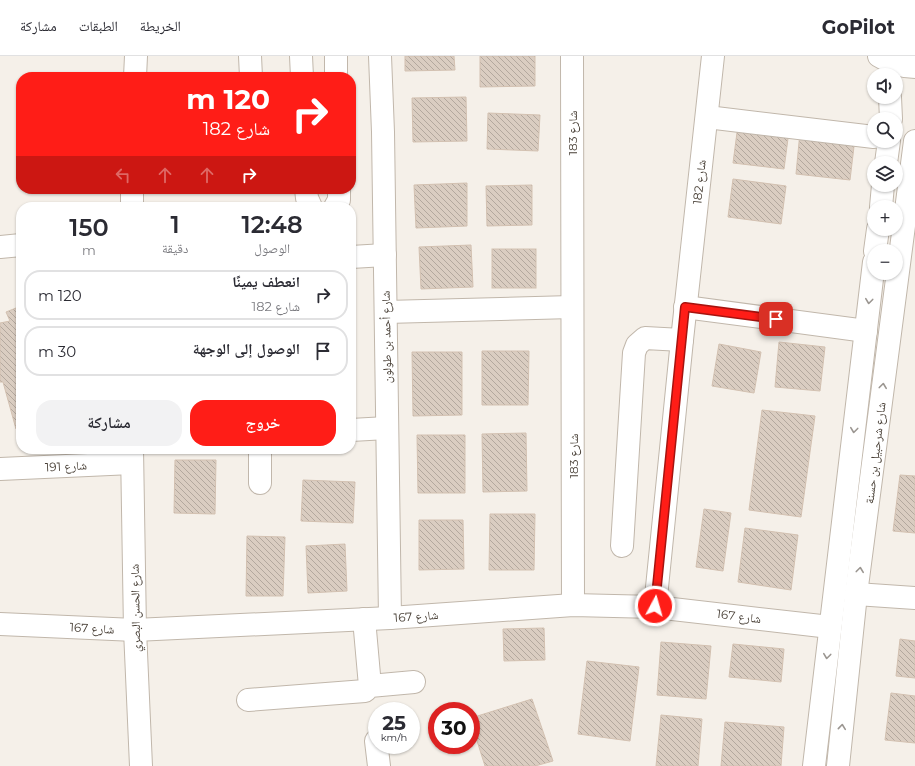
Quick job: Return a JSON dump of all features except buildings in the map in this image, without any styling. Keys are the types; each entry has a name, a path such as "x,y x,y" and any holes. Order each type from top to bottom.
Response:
{"street":[{"path":"135,72 136,56"},
{"path":"250,56 251,72"},
{"path":"302,56 302,72"},
{"path":"336,56 336,72"},
{"name":"شارع أحمد بن طولون","path":"380,56 383,132 390,618"},
{"name":"شارع 183","path":"572,56 573,605"},
{"name":"شارع 182","path":"655,606 685,307 713,56"},
{"path":"878,56 902,66 915,67"},
{"path":"878,56 883,68"},
{"path":"707,117 867,136"},
{"name":"شارع شرحبيل بن حسنة","path":"838,766 856,594 915,141"},
{"path":"0,247 16,245"},
{"path":"356,257 385,255"},
{"name":"شارع شرحبيل بن حسنة","path":"814,766 872,280"},
{"path":"386,312 572,307"},
{"path":"685,307 866,331"},
{"path":"622,546 634,353 637,345 645,338 682,340"},
{"path":"356,430 387,428"},
{"path":"260,454 260,483"},
{"name":"شارع 191","path":"0,469 132,456"},
{"name":"شارع الحسن البصري","path":"132,456 135,630 141,766"},
{"path":"856,594 915,598"},
{"name":"شارع 167","path":"0,624 135,630 390,618 573,605 655,606 830,627"},
{"path":"364,619 370,686"},
{"path":"248,700 365,691 370,686 414,682"},
{"path":"378,754 379,766"}],"route":[{"path":"655,606 685,307 776,319"}]}
